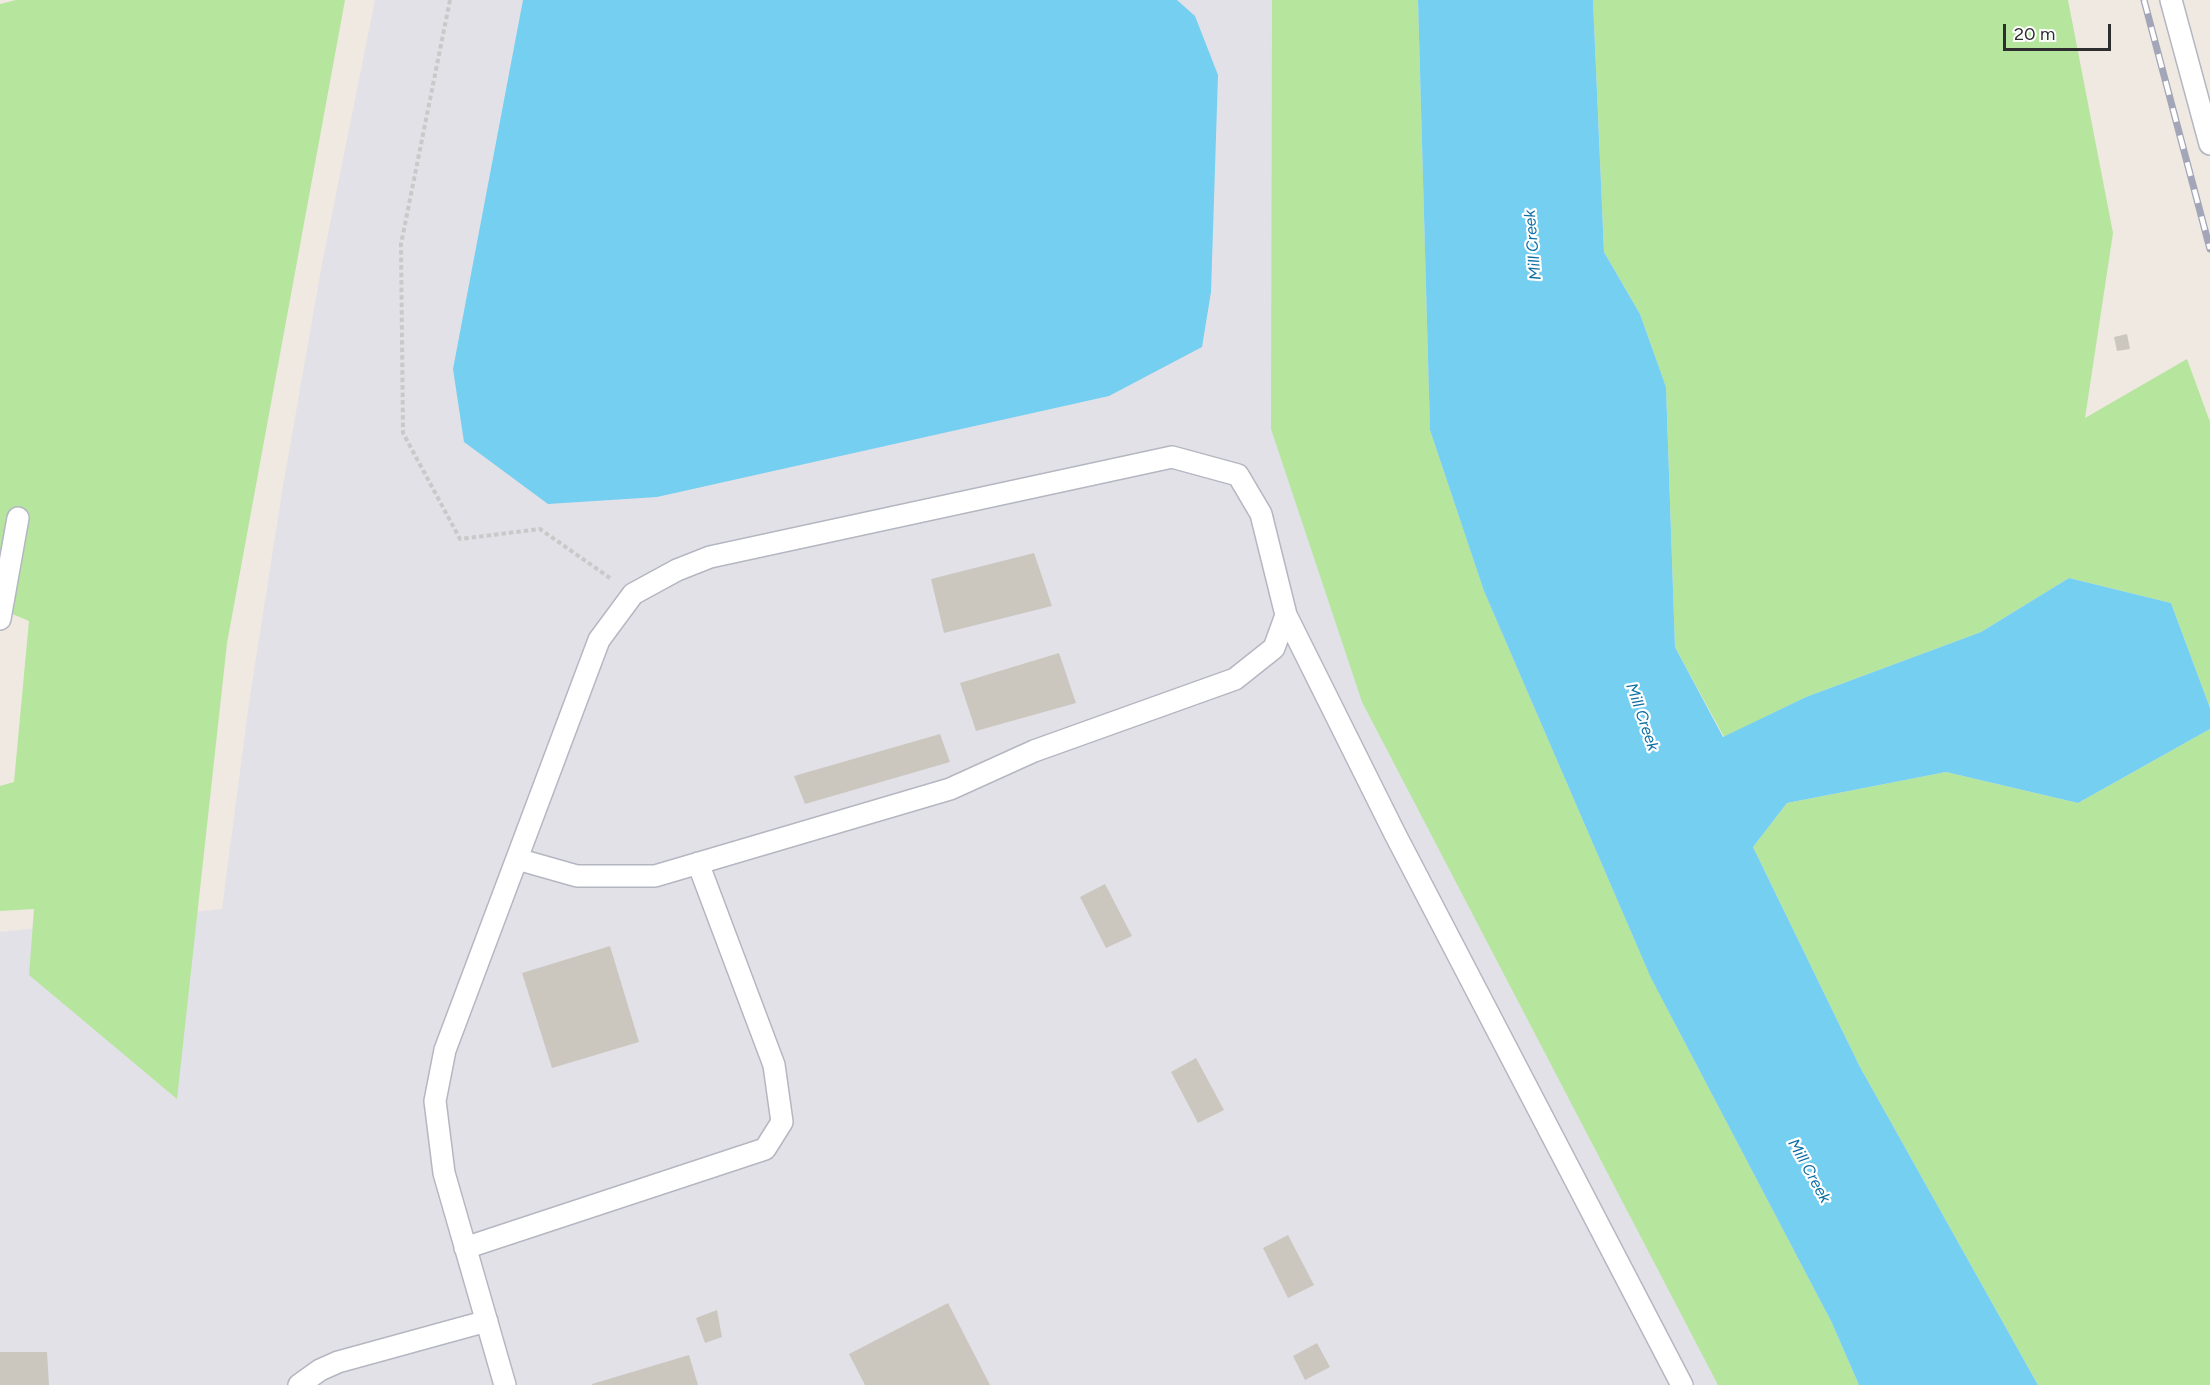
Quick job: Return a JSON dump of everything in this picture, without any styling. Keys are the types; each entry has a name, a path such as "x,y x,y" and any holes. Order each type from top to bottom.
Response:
{"lane":[{"path":"2171,0 2210,144"},
{"path":"505,1385 444,1173 435,1101 445,1050 599,640 633,594 677,570 710,557 1172,457 1238,475 1261,514 1286,615 1395,834 1682,1385"},
{"path":"0,619 18,518"},
{"path":"517,859 577,876 655,876 950,789 1034,751 1235,679 1275,648 1286,615"},
{"path":"465,1248 765,1149 782,1122 774,1065 698,863"},
{"path":"299,1385 320,1370 338,1362 487,1321"}],"path":[{"path":"450,0 401,244 403,432 460,539 540,529 633,594"}],"shaded area":[{"path":"375,0 1418,0 1430,430 1859,1385 0,1385 0,932 222,909 249,703 283,486 322,264"}],"green space":[{"path":"16,0 345,0 227,643 177,1099 29,975 34,909 0,911 0,786 14,782 29,621 0,609 0,4"},
{"path":"1272,0 1418,0 1430,430 1484,591 1651,978 1831,1321 1859,1385 1718,1385 1362,702 1271,429"},
{"path":"1593,0 2068,0 2113,233 2085,418 2187,359 2210,422 2210,708 2171,603 2069,578 1981,632 1806,697 1724,737 1675,647 1666,387 1640,314 1604,252"},
{"path":"2210,729 2210,1385 2038,1385 1860,1067 1753,847 1787,803 1946,772 2078,803"}],"water":[{"path":"523,0 1177,0 1195,16 1218,75 1211,292 1202,347 1109,396 657,497 548,504 464,442 453,369"},
{"name":"Mill Creek","path":"1418,0 1593,0 1604,252 1640,314 1666,387 1675,647 1723,737 1806,697 1981,632 2069,578 2171,603 2210,708 2210,729 2078,803 1946,772 1787,803 1753,847 1860,1067 2038,1385 1859,1385 1831,1321 1651,978 1484,591 1430,430"}],"building":[{"path":"2127,334 2130,349 2117,351 2114,337"},
{"path":"1034,553 1052,606 944,633 931,579"},
{"path":"1059,653 1076,703 976,731 960,683"},
{"path":"940,734 950,762 805,804 794,776"},
{"path":"1105,884 1132,936 1106,948 1080,897"},
{"path":"610,946 639,1042 552,1068 522,973"},
{"path":"1196,1058 1224,1110 1198,1123 1171,1072"},
{"path":"1288,1235 1314,1285 1288,1298 1263,1248"},
{"path":"948,1303 990,1385 865,1385 849,1354"},
{"path":"717,1310 722,1337 705,1343 696,1318"},
{"path":"1317,1343 1330,1367 1305,1380 1293,1356"},
{"path":"0,1352 47,1352 49,1385 0,1385"},
{"path":"689,1355 698,1385 592,1385 592,1384"}],"railway":[{"path":"2144,0 2210,249"}]}
